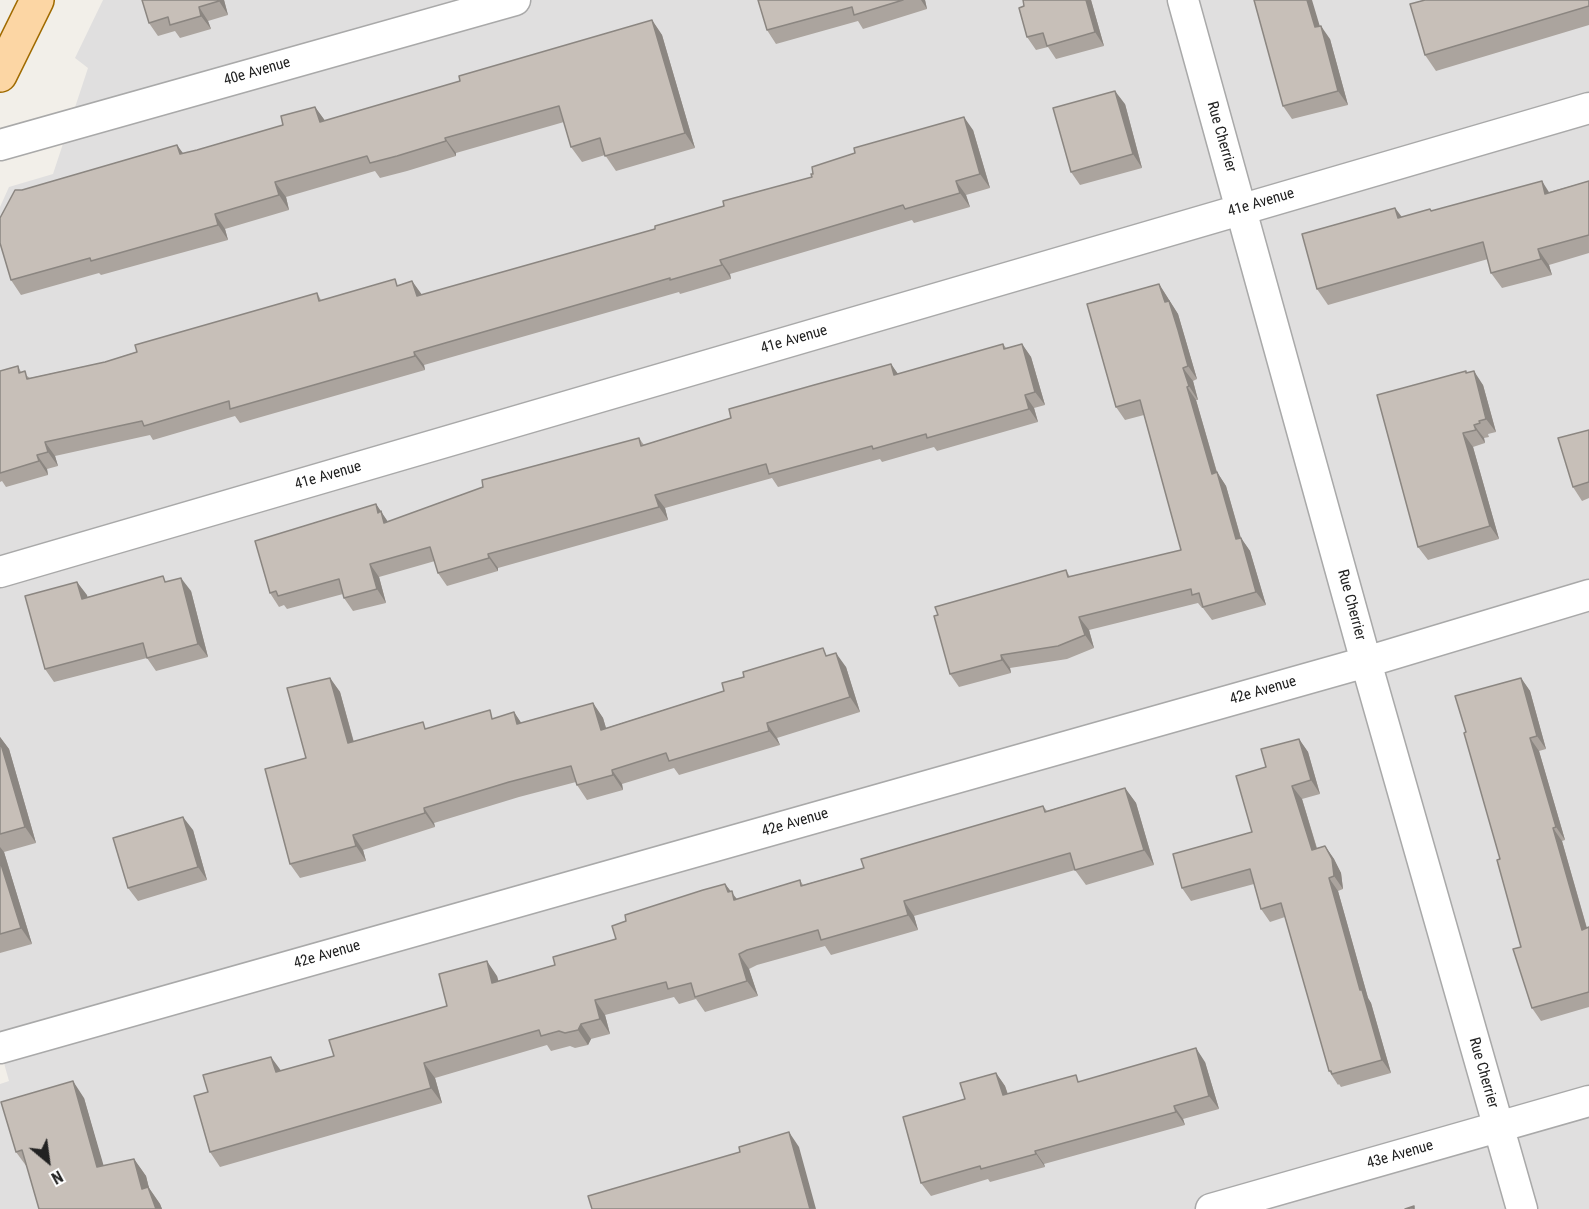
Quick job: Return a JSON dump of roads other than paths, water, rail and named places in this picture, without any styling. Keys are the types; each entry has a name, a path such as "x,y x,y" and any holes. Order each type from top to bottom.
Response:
{"main road":[{"path":"0,75 37,0"}],"street":[{"name":"40e Avenue","path":"0,145 515,0"},
{"name":"Rue Cherrier","path":"1183,0 1366,662 1522,1209"},
{"name":"41e Avenue","path":"0,572 1589,108"},
{"name":"42e Avenue","path":"0,1048 1366,662 1589,595"},
{"name":"43e Avenue","path":"1211,1209 1589,1101"}]}
